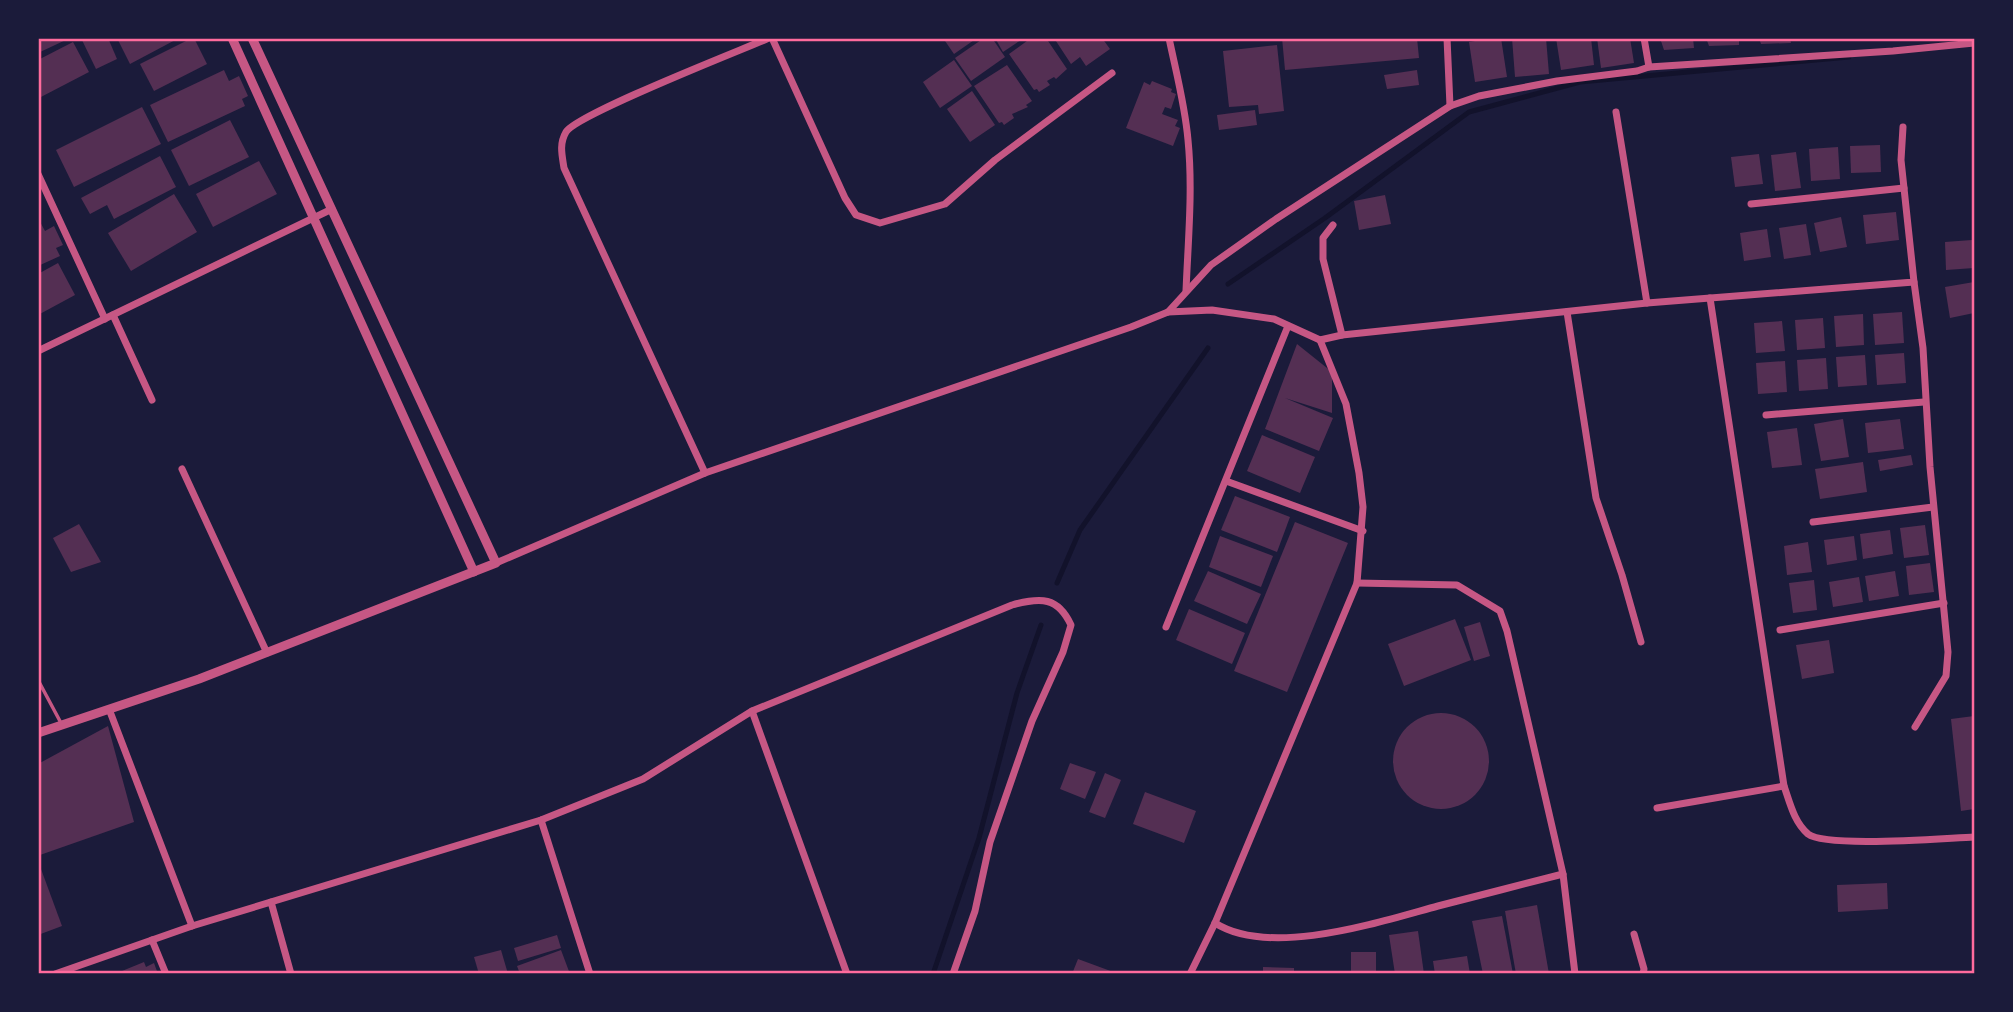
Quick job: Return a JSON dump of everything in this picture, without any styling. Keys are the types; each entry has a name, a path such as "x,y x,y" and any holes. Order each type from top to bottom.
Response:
{"street":[{"path":"252,38 496,563"},
{"path":"705,473 564,168 561,145 568,129 596,113 771,38 845,198 856,215 880,223 946,204 995,160 1112,74"},
{"path":"1169,38 1188,139 1190,180 1186,292"},
{"path":"1447,38 1450,106"},
{"path":"1644,38 1649,67"},
{"path":"233,39 474,572"},
{"path":"1168,312 1211,265 1232,250 1450,106 1479,96 1557,81 1627,74 1649,67 1975,43"},
{"path":"1616,112 1647,303"},
{"path":"1903,127 1901,160 1923,348 1924,402 1948,652 1946,676 1915,727"},
{"path":"38,174 104,319"},
{"path":"1751,204 1904,188"},
{"path":"38,351 331,209"},
{"path":"1333,225 1323,238 1323,259 1342,335"},
{"path":"38,733 199,679 267,653 496,563 705,473 1168,312 1212,310 1274,319 1320,340 1342,335 1647,303 1914,282"},
{"path":"1710,298 1784,786 1794,817 1810,835 1840,841 1975,837"},
{"path":"1567,312 1596,498 1641,642"},
{"path":"113,315 152,400"},
{"path":"1166,627 1289,326"},
{"path":"1190,974 1215,923 1357,583 1363,531 1362,496 1346,404 1320,340"},
{"path":"1766,415 1924,402"},
{"path":"182,469 267,653"},
{"path":"1226,481 1363,531"},
{"path":"1813,523 1933,506"},
{"path":"1357,583 1457,586 1500,611 1507,631 1563,874 1575,974"},
{"path":"55,974 192,926 541,820 643,779 752,711 1013,605 1030,600 1051,601 1064,610 1071,625 1063,652 1032,721 990,842 975,911 953,974"},
{"path":"1780,630 1944,603"},
{"path":"109,709 192,926"},
{"path":"752,711 847,974"},
{"path":"1657,808 1784,786"},
{"path":"541,820 590,974"},
{"path":"1215,923 1229,932 1264,938 1338,932 1563,874"},
{"path":"271,902 291,974"},
{"path":"1634,934 1643,974"},
{"path":"152,940 166,974"}],"lane":[{"path":"38,680 62,725"}],"building":[{"path":"38,38 70,38 38,53"},
{"path":"81,38 108,38 117,59 96,69"},
{"path":"117,38 179,38 130,64"},
{"path":"192,38 207,64 154,91 140,64"},
{"path":"943,38 977,38 954,54"},
{"path":"984,38 992,38 1005,57 971,81 955,58"},
{"path":"995,38 1024,38 1003,52"},
{"path":"1031,38 1046,38 1067,69 1056,79 1054,77 1047,81 1050,85 1039,92 1034,90 1009,54"},
{"path":"1054,38 1102,38 1110,49 1086,66 1080,57 1071,64"},
{"path":"1282,38 1417,38 1419,58 1285,70"},
{"path":"1501,38 1507,77 1475,82 1469,42"},
{"path":"1512,38 1546,38 1549,74 1515,77"},
{"path":"1556,38 1591,38 1594,65 1561,70"},
{"path":"1597,38 1630,38 1634,63 1601,68"},
{"path":"1660,38 1693,38 1694,48 1664,50"},
{"path":"1706,38 1739,38 1739,45 1709,46"},
{"path":"1759,38 1790,38 1791,43 1761,44"},
{"path":"73,42 89,72 39,98 38,60"},
{"path":"1277,45 1284,111 1259,114 1258,105 1229,107 1223,51"},
{"path":"954,60 972,86 940,108 923,82"},
{"path":"1007,65 1032,101 1026,105 1028,107 1012,114 1014,118 1004,125 999,123 974,86"},
{"path":"224,70 229,81 239,76 248,96 242,99 245,106 168,142 150,105"},
{"path":"1417,70 1419,85 1387,89 1384,75"},
{"path":"1152,81 1172,89 1171,92 1176,94 1171,109 1165,107 1162,114 1178,120 1175,126 1180,128 1173,146 1126,128 1144,82 1150,85"},
{"path":"972,91 995,125 970,142 947,109"},
{"path":"142,107 161,144 74,187 56,150"},
{"path":"1255,110 1257,125 1219,130 1217,115"},
{"path":"230,120 249,157 189,186 171,150"},
{"path":"1880,145 1881,172 1851,173 1850,146"},
{"path":"1838,147 1840,179 1811,181 1809,149"},
{"path":"1796,152 1801,188 1775,191 1771,155"},
{"path":"1759,154 1763,184 1735,187 1731,157"},
{"path":"160,156 176,187 114,219 107,205 90,214 81,198"},
{"path":"259,161 277,194 213,227 196,194"},
{"path":"174,194 197,232 131,271 108,233"},
{"path":"1385,195 1391,224 1359,230 1354,201"},
{"path":"1896,212 1899,240 1866,244 1863,215"},
{"path":"1841,217 1847,247 1820,252 1814,223"},
{"path":"38,218 45,231 54,226 63,245 56,248 60,256 38,266"},
{"path":"1806,224 1811,255 1784,259 1779,228"},
{"path":"1767,229 1771,257 1744,261 1740,233"},
{"path":"1972,240 1974,268 1946,270 1945,242"},
{"path":"58,263 75,295 38,315 38,274"},
{"path":"1974,282 1974,313 1950,318 1945,287"},
{"path":"1902,312 1904,343 1875,345 1873,314"},
{"path":"1863,314 1864,345 1836,347 1834,316"},
{"path":"1823,318 1825,348 1797,350 1795,320"},
{"path":"1782,321 1785,351 1756,353 1754,323"},
{"path":"1297,344 1332,372 1332,413 1285,398 1333,418 1319,451 1265,429"},
{"path":"1904,353 1906,383 1877,385 1875,355"},
{"path":"1865,355 1867,385 1838,387 1836,357"},
{"path":"1826,358 1828,389 1799,391 1797,360"},
{"path":"1785,361 1787,392 1758,394 1756,363"},
{"path":"1843,419 1849,457 1821,461 1814,424"},
{"path":"1900,419 1904,449 1868,453 1865,423"},
{"path":"1797,428 1802,465 1772,468 1767,432"},
{"path":"1262,435 1315,457 1300,493 1247,471"},
{"path":"1911,455 1913,465 1880,471 1878,460"},
{"path":"1863,462 1867,492 1820,499 1815,469"},
{"path":"1235,496 1290,517 1277,552 1221,530"},
{"path":"1295,522 1348,543 1287,692 1234,671"},
{"path":"79,524 101,562 71,572 53,538"},
{"path":"1925,525 1929,555 1904,558 1900,528"},
{"path":"1890,530 1893,554 1863,559 1860,534"},
{"path":"1220,536 1273,556 1261,587 1209,567"},
{"path":"1854,536 1857,560 1827,565 1824,540"},
{"path":"1808,542 1812,572 1787,575 1784,546"},
{"path":"1930,563 1934,592 1909,595 1906,566"},
{"path":"1208,571 1261,594 1247,624 1194,601"},
{"path":"1895,571 1899,596 1869,601 1865,576"},
{"path":"1859,577 1863,602 1833,607 1829,582"},
{"path":"1814,580 1817,610 1793,613 1789,583"},
{"path":"1189,609 1245,633 1232,664 1176,640"},
{"path":"1455,619 1471,660 1404,686 1388,644"},
{"path":"1480,622 1490,656 1474,661 1464,627"},
{"path":"1829,640 1834,673 1802,679 1796,645"},
{"path":"1441,713 1460,716 1475,727 1486,742 1489,761 1486,780 1475,795 1460,806 1441,809 1422,806 1407,795 1396,780 1393,761 1396,742 1407,727 1422,716"},
{"path":"1974,716 1974,809 1961,811 1951,719"},
{"path":"108,726 134,822 40,855 38,764"},
{"path":"1070,763 1096,772 1085,799 1060,789"},
{"path":"1105,773 1121,780 1105,818 1089,812"},
{"path":"1145,792 1196,811 1184,843 1133,824"},
{"path":"41,869 62,926 38,935 38,870"},
{"path":"1887,883 1888,909 1838,912 1837,885"},
{"path":"1537,905 1549,974 1516,974 1505,911"},
{"path":"1502,916 1513,974 1483,974 1472,921"},
{"path":"1418,931 1424,974 1395,974 1389,935"},
{"path":"557,935 561,948 518,961 514,948"},
{"path":"501,950 508,974 479,974 474,957"},
{"path":"561,950 570,974 520,974 517,966"},
{"path":"1351,952 1376,952 1376,974 1351,974"},
{"path":"1467,956 1470,974 1435,974 1433,961"},
{"path":"1078,959 1116,973 1116,974 1072,974"},
{"path":"144,962 146,967 154,963 158,974 123,974 122,971"},
{"path":"1263,967 1294,968 1294,974 1263,974"}],"waterway":[{"path":"1228,284 1325,218 1469,112 1580,82 1849,57"},
{"path":"1057,583 1080,530 1208,348"},
{"path":"933,974 979,838 1017,693 1041,625"}]}
